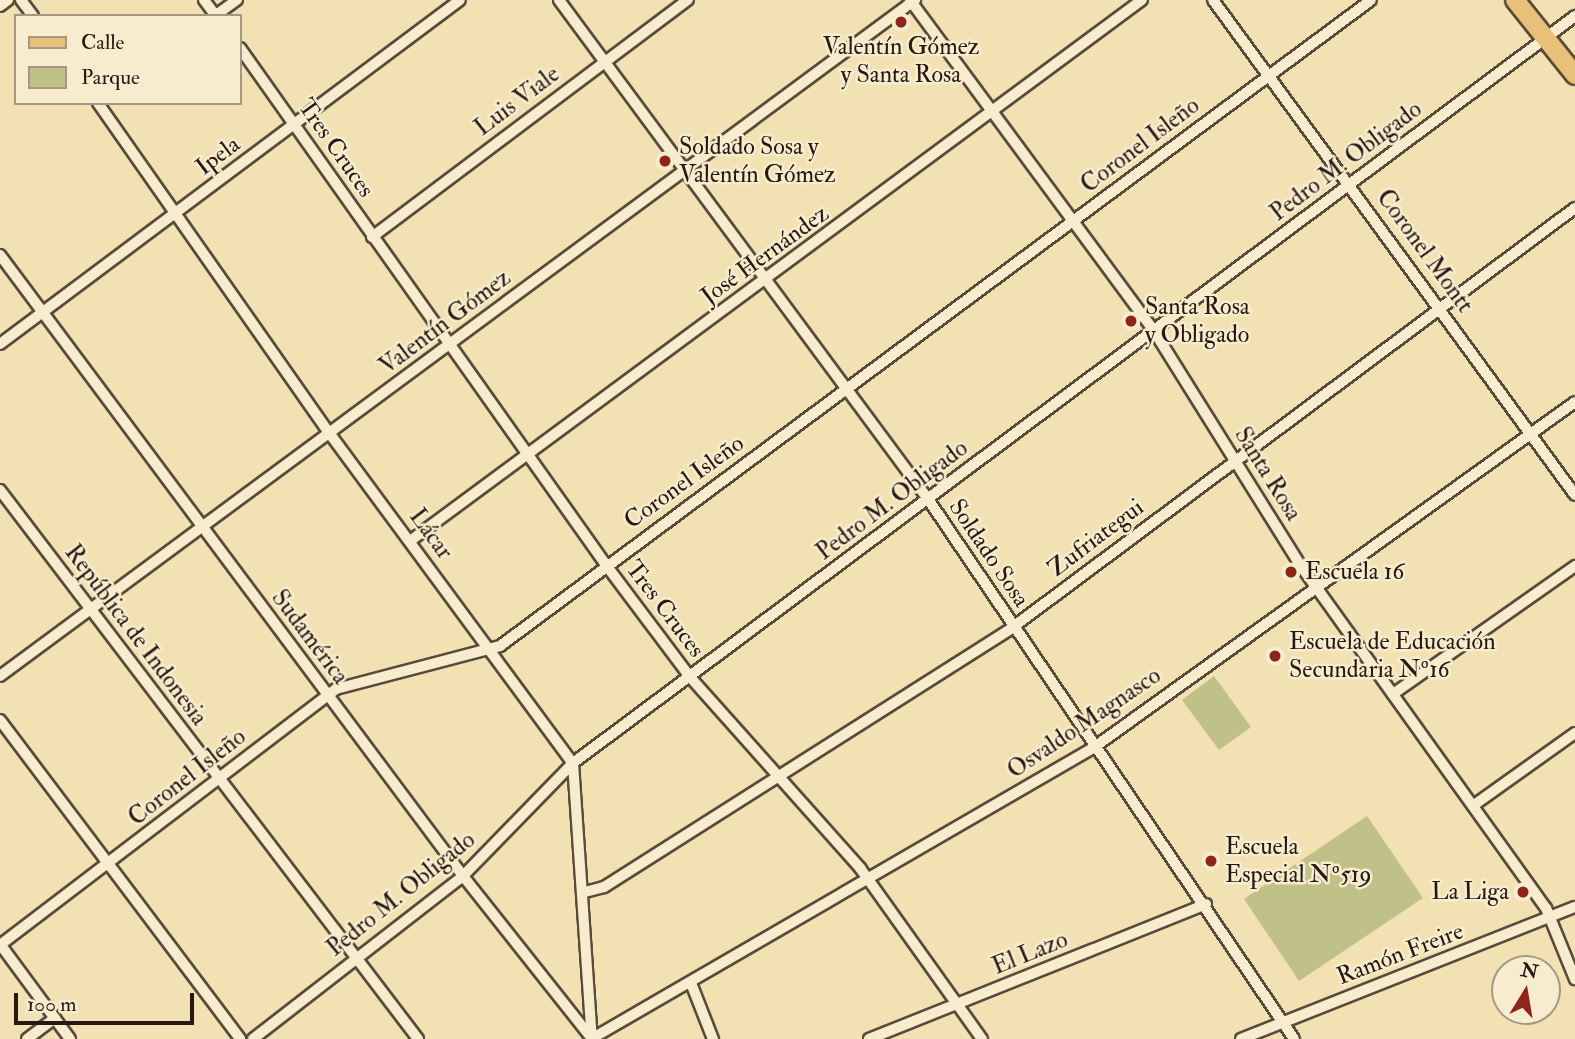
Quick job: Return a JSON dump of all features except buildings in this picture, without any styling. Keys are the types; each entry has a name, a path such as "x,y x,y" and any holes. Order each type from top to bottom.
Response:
{"main road":[{"path":"1515,0 1575,75"}],"street":[{"path":"0,6 8,0"},
{"path":"204,0 215,14"},
{"path":"217,14 237,0"},
{"name":"Ipela","path":"0,344 460,0"},
{"name":"Soldado Sosa","path":"559,0 928,499 1093,748 1206,904 1286,1021 1294,1039"},
{"name":"Luis Viale","path":"372,237 688,0"},
{"name":"José Hernández","path":"410,541 766,281 1142,0"},
{"name":"Coronel Montt","path":"1213,0 1351,183 1575,495"},
{"name":"Coronel Isleño","path":"0,945 327,695 354,682 491,652 1371,0"},
{"name":"Santa Rosa","path":"912,1 1154,331 1315,585 1474,805 1551,917 1575,979"},
{"name":"Valentín Gómez","path":"0,676 912,1"},
{"name":"Pedro M. Obligado","path":"253,1039 463,876 573,763 1575,16"},
{"name":"Tres Cruces","path":"242,51 446,346 606,565 690,677 870,881 982,1039"},
{"name":"Lácar","path":"100,105 179,211 330,434 573,763"},
{"name":"Zufriategui","path":"585,892 604,887 1013,627 1575,208"},
{"name":"Sudamérica","path":"0,255 40,314 463,876 592,1039"},
{"name":"Osvaldo Magnasco","path":"592,1039 870,881 1093,748 1315,585 1575,402"},
{"name":"República de Indonesia","path":"0,490 90,612 418,1039"},
{"path":"1393,694 1575,566"},
{"path":"0,720 240,1039"},
{"path":"1474,805 1575,733"},
{"path":"573,763 585,892 592,1039"},
{"name":"El Lazo","path":"869,1039 1206,904"},
{"name":"Ramón Freire","path":"1241,1039 1575,907"},
{"path":"0,945 70,1039"},
{"path":"691,984 713,1039"},
{"path":"27,1039 55,1018"}],"green space":[{"path":"1214,676 1251,727 1219,750 1182,700"},
{"path":"1367,816 1423,898 1299,981 1244,899"}],"place":[{"name":"Valentín Gómez y Santa Rosa","path":"901,22"},
{"name":"Soldado Sosa y Valentín Gómez","path":"665,161"},
{"name":"Santa Rosa y Obligado","path":"1131,321"},
{"name":"Escuela 16","path":"1291,572"},
{"name":"Escuela de Educación Secundaria Nº16","path":"1275,656"},
{"name":"Escuela Especial Nº519","path":"1211,861"},
{"name":"La Liga","path":"1523,892"}]}
